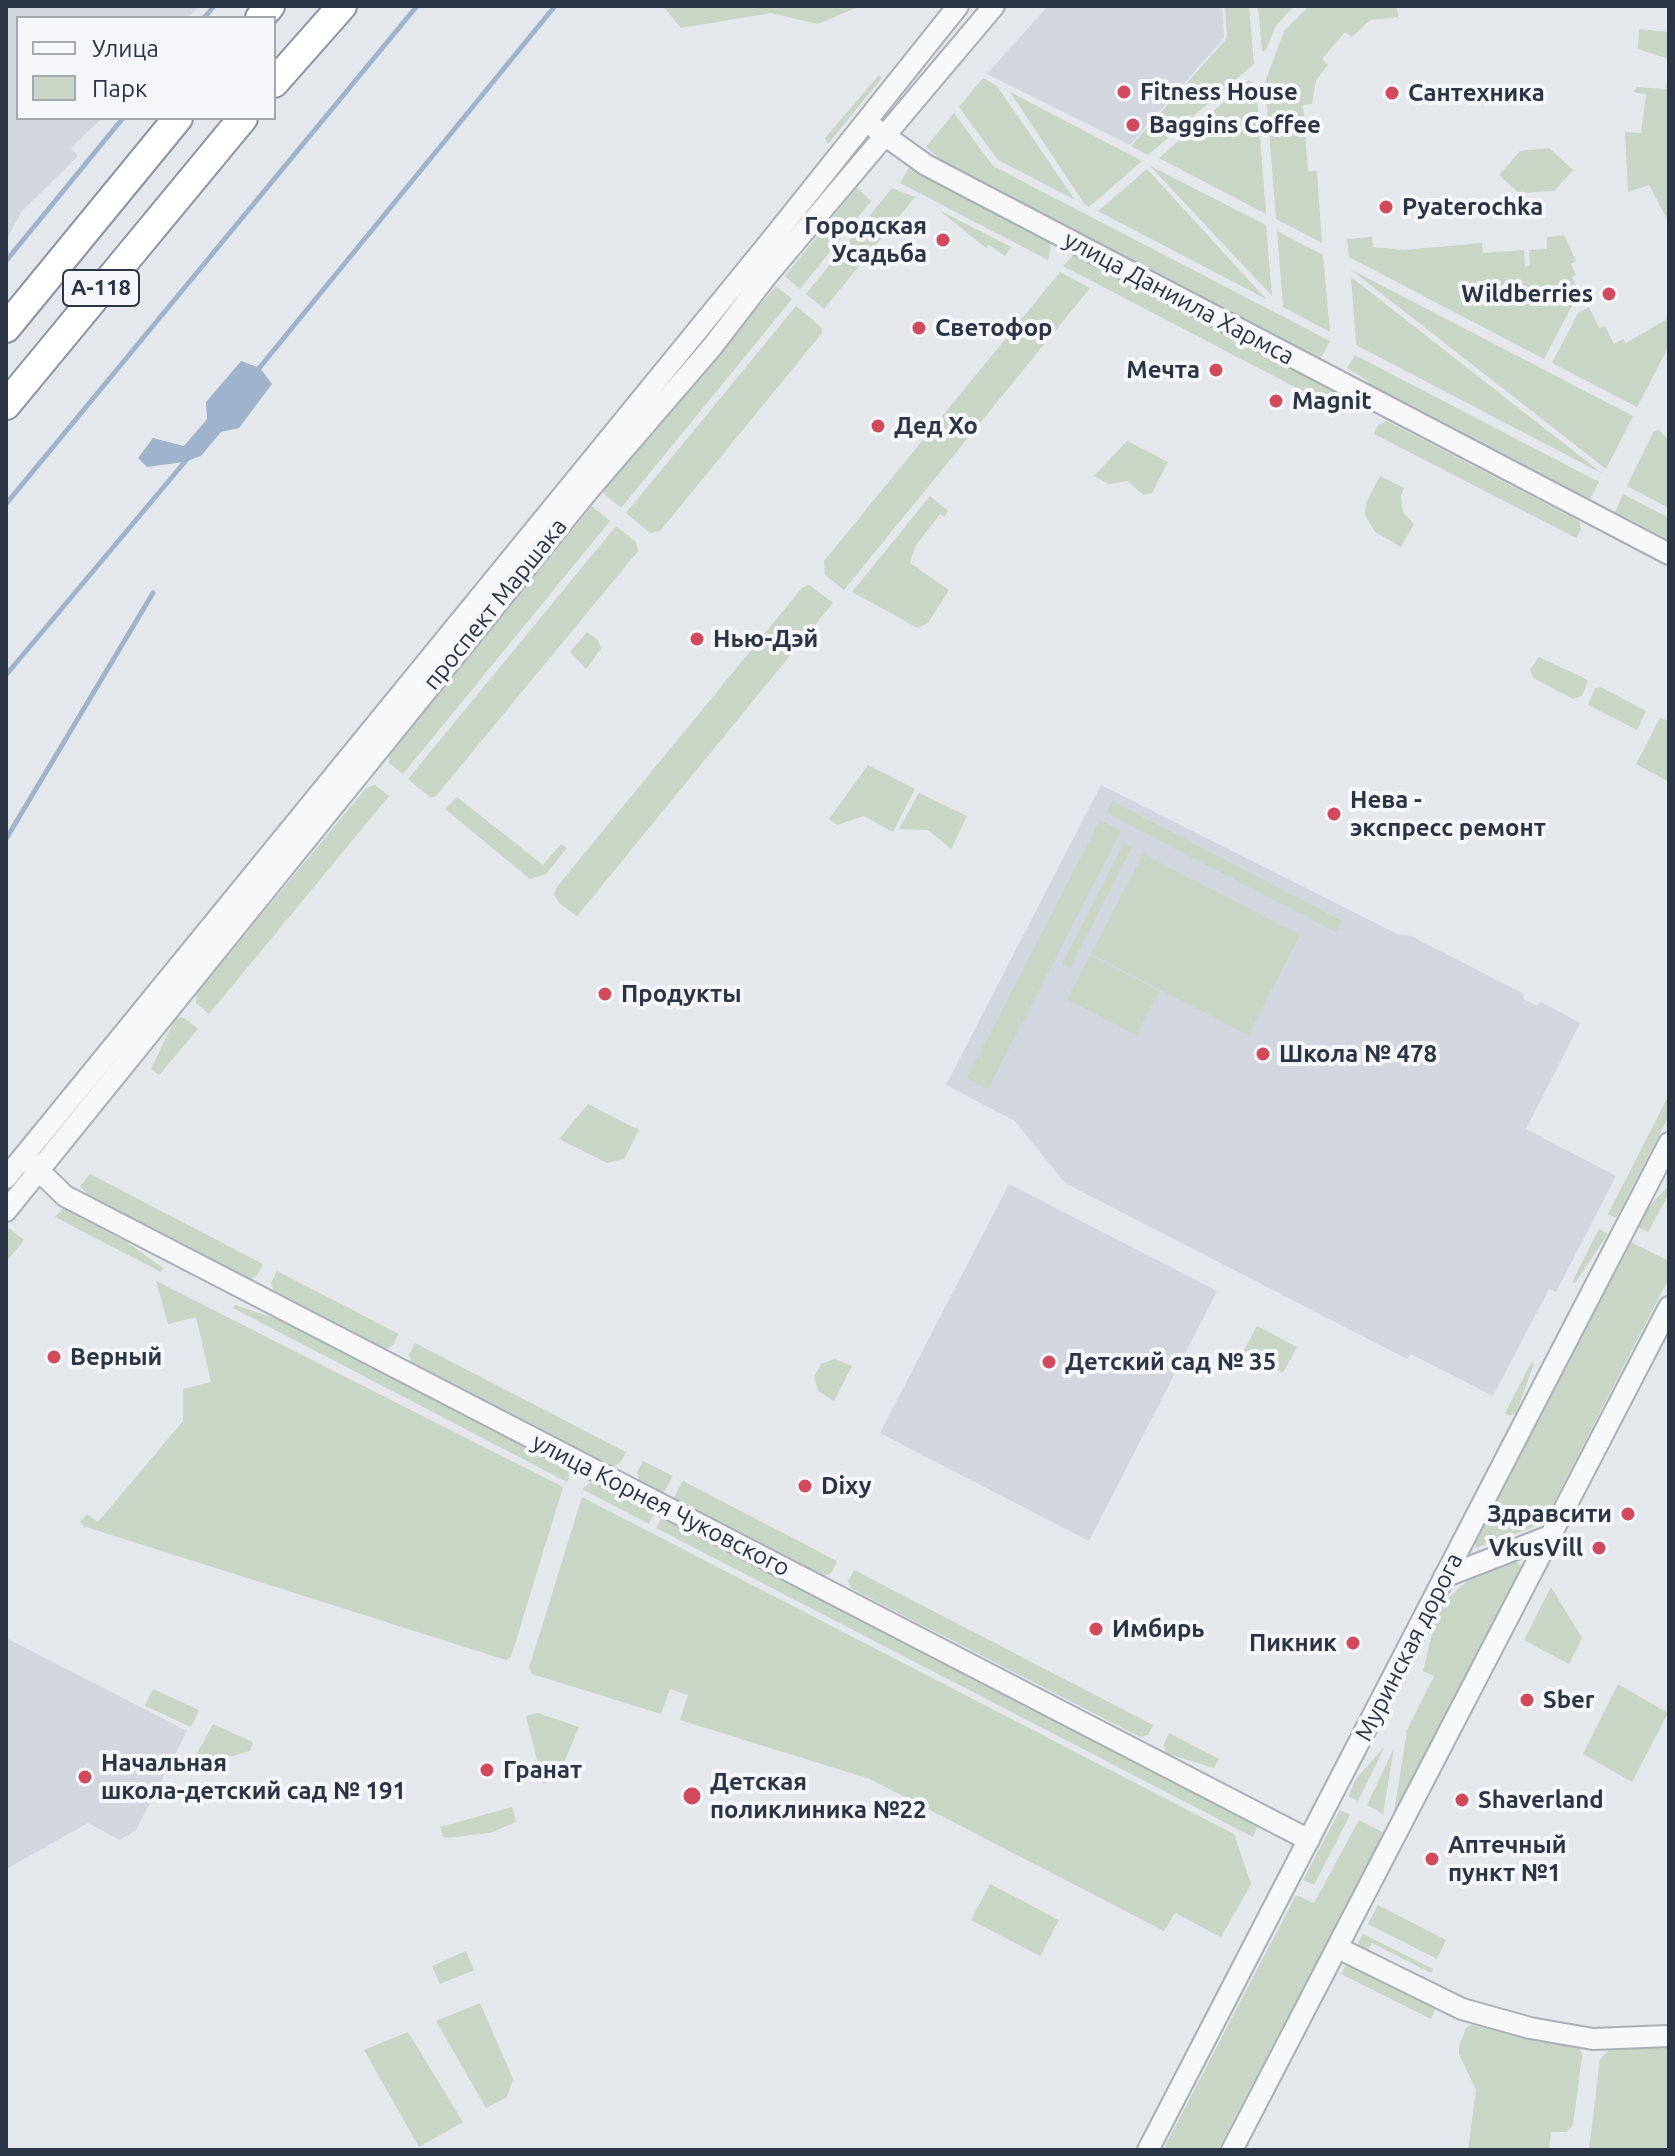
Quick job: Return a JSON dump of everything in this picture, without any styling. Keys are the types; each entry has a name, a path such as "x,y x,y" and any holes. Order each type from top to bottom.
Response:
{"highway":[{"path":"276,81 342,6"},
{"name":"А-118","path":"6,328 176,120"},
{"name":"А-118","path":"6,405 241,120"}],"street":[{"name":"проспект Маршака","path":"6,1178 958,6"},
{"name":"проспект Маршака","path":"6,1211 380,745 994,6"},
{"name":"улица Даниила Хармса","path":"866,122 926,165 1669,554"},
{"name":"Муринская дорога","path":"1148,2150 1669,1143"},
{"name":"улица Корнея Чуковского","path":"23,1158 41,1170 65,1196 1309,1840"},
{"path":"1232,2150 1669,1307"},
{"path":"1444,1577 1550,1536"},
{"path":"1338,1948 1462,2009 1530,2028 1593,2039 1669,2036"}],"shaded area":[{"path":"6,6 201,6 189,16 16,16 16,120 100,120 71,148 78,156 22,211 6,240"},
{"path":"1048,6 1222,6 1224,38 1130,145 987,74"},
{"name":"Школа № 478","path":"1101,785 1397,934 1411,936 1524,994 1523,999 1537,1006 1541,1002 1580,1023 1526,1129 1616,1176 1556,1292 1549,1289 1493,1396 1411,1354 1407,1359 1065,1183 1015,1121 946,1085"},
{"name":"Детский сад № 35","path":"1009,1184 1217,1291 1089,1541 880,1433"},
{"name":"Начальная школа-детский сад № 191","path":"6,1638 187,1731 136,1830 120,1840 88,1823 6,1869"}],"green space":[{"path":"663,6 860,6 818,24 771,13 681,28"},
{"path":"1225,6 1249,6 1254,64 1148,155 1131,146 1227,38"},
{"path":"1258,6 1294,6 1275,27 1266,50 1262,52"},
{"path":"1309,6 1397,6 1398,17 1370,20 1352,37 1345,32 1322,59 1328,65 1316,80 1312,104 1303,105 1308,171 1317,171 1322,243 1276,219 1265,82 1284,31"},
{"path":"1639,29 1669,32 1669,59 1638,49"},
{"path":"1669,67 1667,219 1649,185 1628,192 1625,132 1641,133 1646,94 1633,92 1637,87 1666,89"},
{"path":"879,75 882,78 828,144 825,138"},
{"path":"983,78 997,86 1075,200 998,160 959,107"},
{"path":"1249,80 1256,85 1266,214 1159,158"},
{"path":"1010,92 1142,161 1089,207 1085,205"},
{"path":"954,113 993,166 1330,341 1320,359 941,160 926,147"},
{"path":"1549,148 1573,170 1554,191 1519,193 1499,175 1520,151"},
{"path":"1150,166 1266,225 1272,296"},
{"path":"909,168 1051,242 1048,260 900,183"},
{"path":"1147,169 1266,299 1098,211"},
{"path":"857,187 871,201 800,289 785,276"},
{"path":"892,188 915,197 824,309 806,294"},
{"path":"939,210 1011,247 1005,256 989,245 986,248"},
{"path":"1277,231 1323,255 1330,332 1283,307"},
{"path":"1564,235 1576,261 1571,264 1576,275 1572,277 1583,300 1572,306 1544,359 1349,257 1347,239 1372,237 1373,247 1404,250 1482,243 1483,253 1524,250 1525,266 1530,265 1529,250 1547,249 1547,237"},
{"path":"1074,254 1343,393 1335,408 1063,266"},
{"path":"1350,269 1633,416 1606,469"},
{"path":"1060,272 1090,288 844,590 825,575 824,561"},
{"path":"1351,277 1603,474 1356,345"},
{"path":"776,286 792,299 621,508 601,491"},
{"path":"796,306 821,327 822,333 660,531 650,533 626,513"},
{"path":"1589,307 1599,328 1605,326 1614,344 1623,339 1626,343 1669,318 1669,346 1637,407 1552,363 1578,313"},
{"path":"1355,355 1599,482 1590,499 1367,384 1368,381 1347,368"},
{"path":"1387,421 1579,521 1581,530 1576,538 1374,434 1378,425"},
{"path":"1659,430 1669,440 1669,508 1627,486 1654,431"},
{"path":"1127,441 1168,462 1152,493 1143,495 1128,481 1109,484 1094,476"},
{"path":"1380,476 1404,488 1401,496 1403,512 1414,524 1401,547 1375,532 1365,515 1366,503"},
{"path":"1623,494 1669,518 1669,540 1615,512"},
{"path":"930,496 948,511 944,517 940,514 916,545 910,563 949,590 928,623 918,628 852,592"},
{"path":"592,506 610,521 403,774 389,763 389,753"},
{"path":"616,526 636,542 638,551 436,796 431,798 408,779"},
{"path":"809,585 833,603 577,916 559,903 554,894 556,888 802,588"},
{"path":"587,632 598,640 601,649 586,669 570,652"},
{"path":"1539,657 1588,681 1582,696 1573,699 1533,678 1530,670"},
{"path":"1601,687 1646,711 1637,730 1588,705 1595,688"},
{"path":"1660,718 1669,721 1669,782 1636,764"},
{"path":"868,765 915,789 893,832 864,816 837,825 829,819"},
{"path":"375,785 389,796 209,1014 196,1003 197,993 366,788"},
{"path":"919,793 967,816 951,849 928,830 899,829"},
{"path":"457,797 543,865 561,844 567,848 546,874 530,879 445,809"},
{"path":"1112,801 1342,921 1336,932 1106,813"},
{"path":"1100,820 1121,831 988,1089 967,1078"},
{"path":"1124,843 1132,847 1070,968 1062,964"},
{"path":"1143,854 1300,935 1248,1035 1091,954"},
{"path":"1090,955 1159,991 1136,1035 1067,999"},
{"path":"176,1017 184,1018 198,1029 159,1075 151,1069"},
{"path":"1669,1095 1669,1116 1616,1218 1608,1214"},
{"path":"588,1104 639,1130 624,1159 607,1163 559,1139"},
{"path":"90,1174 263,1264 257,1275 250,1280 88,1195 80,1186"},
{"path":"1669,1185 1669,1193 1648,1232 1637,1227 1647,1209"},
{"path":"63,1208 125,1241 163,1268 161,1272 55,1217"},
{"path":"9,1228 24,1240 6,1262 6,1232"},
{"path":"1599,1229 1608,1234 1575,1283 1572,1282"},
{"path":"1631,1242 1669,1261 1669,1278 1550,1510 1534,1527 1476,1548 1474,1544"},
{"path":"277,1271 399,1334 393,1345 386,1349 274,1292 271,1283"},
{"path":"156,1281 563,1487 511,1657 506,1660 83,1526 80,1522 87,1514 98,1522 183,1421 183,1389 211,1382 196,1317 168,1324"},
{"path":"235,1305 284,1321 568,1469 567,1482 233,1308"},
{"path":"1257,1326 1297,1347 1283,1373 1243,1352"},
{"path":"415,1343 626,1452 620,1463 612,1467 411,1363 409,1354"},
{"path":"835,1359 852,1366 834,1401 818,1391 814,1377 821,1364"},
{"path":"1531,1363 1534,1364 1516,1413 1510,1416 1505,1413"},
{"path":"643,1461 673,1476 663,1494 639,1481 637,1472"},
{"path":"593,1481 654,1514 649,1524 582,1489"},
{"path":"683,1481 837,1561 832,1572 823,1577 673,1499"},
{"path":"582,1497 1234,1834 1251,1884 1221,1937 1175,1913 1164,1931 870,1779 680,1720 688,1695 670,1689 661,1714 532,1674 529,1668"},
{"path":"662,1517 1258,1826 1253,1837 656,1528"},
{"path":"1516,1562 1522,1566 1393,1819 1407,1730 1434,1676 1423,1671 1435,1621 1444,1602 1468,1580"},
{"path":"854,1570 1153,1725 1148,1735 1140,1737 852,1589 848,1581"},
{"path":"1551,1587 1582,1638 1569,1664 1524,1640"},
{"path":"1618,1684 1668,1713 1632,1782 1583,1754"},
{"path":"153,1689 199,1710 191,1727 145,1706"},
{"path":"538,1713 579,1727 557,1779 543,1784 526,1716"},
{"path":"213,1724 253,1742 250,1751 198,1765 195,1757"},
{"path":"1169,1733 1219,1759 1214,1768 1165,1753 1164,1744"},
{"path":"1385,1746 1358,1801 1348,1796 1356,1779"},
{"path":"1394,1748 1383,1814 1367,1805"},
{"path":"512,1807 516,1822 490,1833 444,1838 440,1827"},
{"path":"1340,1810 1350,1815 1314,1885 1303,1880"},
{"path":"1359,1820 1384,1833 1218,2150 1163,2150 1296,1895 1314,1903"},
{"path":"990,1884 1059,1920 1040,1956 971,1920"},
{"path":"1378,1905 1446,1940 1437,1959 1368,1924"},
{"path":"1363,1934 1433,1969 1431,1973 1372,1943 1367,1953 1355,1949"},
{"path":"466,1951 474,1970 440,1984 432,1966"},
{"path":"1347,1963 1436,2007 1431,2019 1341,1974"},
{"path":"480,2003 513,2079 507,2097 486,2108 436,2021"},
{"path":"1476,2022 1580,2048 1582,2056 1573,2125 1566,2132 1551,2132 1549,2150 1468,2150 1476,2090 1459,2054 1459,2046 1466,2028"},
{"path":"408,2032 463,2122 419,2147 364,2050"},
{"path":"1612,2047 1669,2047 1669,2150 1589,2150 1600,2059"}],"water":[{"path":"241,361 260,368 272,384 239,428 221,432 201,456 184,462 147,467 138,458 153,438 184,446 207,419 206,402"}],"waterway":[{"path":"206,16 214,6"},
{"path":"6,504 417,6"},
{"path":"256,372 555,6"},
{"path":"6,261 121,120"},
{"path":"6,675 188,458"},
{"path":"6,839 153,593"}],"place":[{"name":"Fitness House","path":"1124,92"},
{"name":"Сантехника","path":"1392,93"},
{"name":"Baggins Coffee","path":"1133,125"},
{"name":"Pyaterochka","path":"1386,207"},
{"name":"Городская Усадьба","path":"943,240"},
{"name":"Wildberries","path":"1609,294"},
{"name":"Светофор","path":"919,328"},
{"name":"Мечта","path":"1216,370"},
{"name":"Magnit","path":"1276,401"},
{"name":"Дед Хо","path":"878,426"},
{"name":"Нью-Дэй","path":"697,639"},
{"name":"Нева - экспресс ремонт","path":"1334,814"},
{"name":"Продукты","path":"605,994"},
{"name":"Школа № 478","path":"1263,1054"},
{"name":"Верный","path":"54,1357"},
{"name":"Детский сад № 35","path":"1049,1362"},
{"name":"Dixy","path":"805,1486"},
{"name":"Здравсити","path":"1628,1514"},
{"name":"VkusVill","path":"1599,1548"},
{"name":"Имбирь","path":"1096,1629"},
{"name":"Пикник","path":"1353,1643"},
{"name":"Sber","path":"1527,1700"},
{"name":"Гранат","path":"487,1770"},
{"name":"Начальная школа-детский сад № 191","path":"85,1777"},
{"name":"Детская поликлиника №22","path":"692,1796"},
{"name":"Shaverland","path":"1462,1800"},
{"name":"Аптечный пункт №1","path":"1432,1859"}]}
